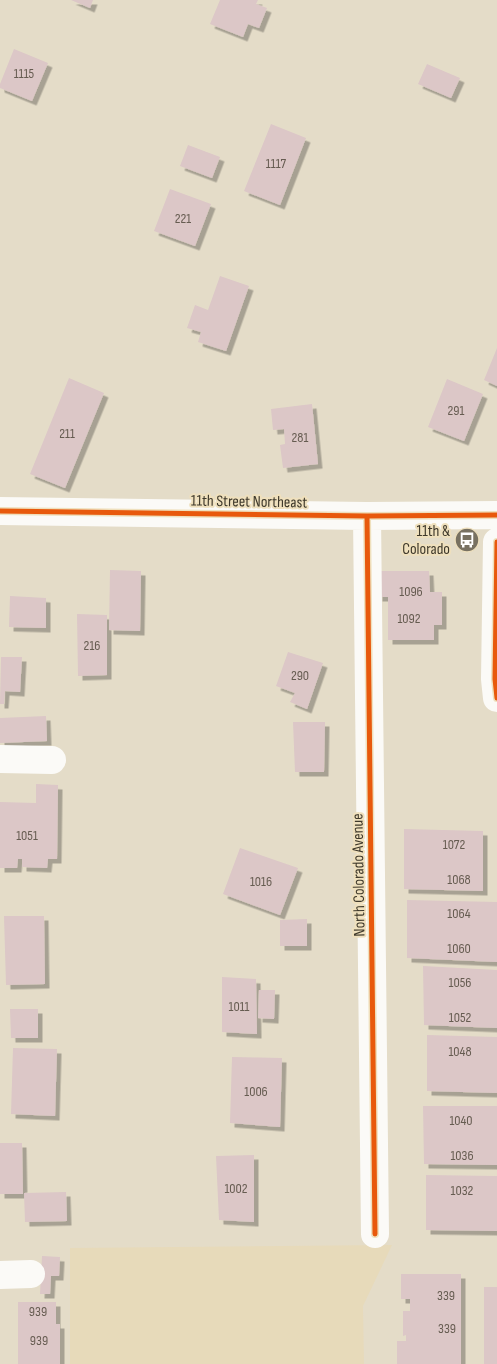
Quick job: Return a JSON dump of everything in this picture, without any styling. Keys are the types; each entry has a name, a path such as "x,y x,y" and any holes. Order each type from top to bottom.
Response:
{"street":[{"name":"11th Street Northeast","path":"0,512 367,516 497,514"},
{"name":"North Colorado Avenue","path":"367,516 375,1234"},
{"path":"497,542 495,679 497,698"},
{"path":"0,759 52,760"},
{"path":"0,1275 31,1274"}],"shaded area":[{"path":"392,1245 363,1306 364,1364 70,1364 70,1248"}],"building":[{"path":"71,0 93,0 90,8"},
{"path":"220,0 258,0 256,4 267,8 259,28 248,24 243,37 210,24"},
{"path":"14,49 48,63 32,101 0,88"},
{"path":"427,64 460,78 451,98 418,84"},
{"path":"271,124 306,138 280,205 244,191"},
{"path":"188,145 220,157 212,178 180,166"},
{"path":"170,189 211,204 195,246 154,231"},
{"path":"220,276 249,286 226,351 198,342 201,332 187,328 195,305 208,310"},
{"path":"497,348 497,386 484,380"},
{"path":"69,378 104,393 65,488 30,474"},
{"path":"447,379 483,394 464,441 428,427"},
{"path":"312,404 318,464 283,468 280,445 285,444 284,429 273,430 271,409"},
{"path":"110,570 141,571 140,631 109,630"},
{"path":"378,571 429,571 430,592 442,592 442,625 434,625 434,640 388,640 388,597 378,597"},
{"path":"10,596 46,598 46,628 9,627"},
{"path":"77,614 107,615 107,675 78,676"},
{"path":"288,652 323,663 307,709 290,702 295,693 276,686"},
{"path":"1,657 22,657 20,692 5,691 4,704 0,704"},
{"path":"46,716 47,741 0,743 0,718"},
{"path":"293,722 325,722 324,772 295,772"},
{"path":"36,784 58,785 57,859 48,859 47,868 22,867 22,859 18,859 17,868 0,868 0,802 36,803"},
{"path":"404,829 483,831 483,891 404,889"},
{"path":"240,848 298,868 280,915 223,894"},
{"path":"407,900 497,902 497,962 407,958"},
{"path":"4,916 44,916 45,984 6,985"},
{"path":"307,919 307,946 280,946 280,920"},
{"path":"423,966 497,970 497,1028 424,1025"},
{"path":"222,977 256,979 257,1034 222,1032"},
{"path":"259,990 275,990 274,1019 258,1018"},
{"path":"10,1009 38,1009 38,1038 11,1038"},
{"path":"427,1035 497,1037 497,1093 427,1091"},
{"path":"13,1048 57,1049 55,1116 11,1114"},
{"path":"232,1057 282,1058 280,1127 230,1123"},
{"path":"423,1106 497,1106 497,1165 424,1164"},
{"path":"0,1143 22,1143 23,1194 0,1194"},
{"path":"254,1155 254,1222 219,1220 216,1156"},
{"path":"426,1175 497,1176 497,1231 426,1230"},
{"path":"66,1192 67,1221 25,1222 24,1193"},
{"path":"42,1256 60,1257 59,1276 51,1276 50,1294 40,1294"},
{"path":"401,1274 461,1274 461,1364 397,1364 397,1341 406,1341 406,1335 403,1336 403,1311 410,1311 410,1299 401,1299"},
{"path":"484,1287 497,1287 497,1364 484,1364"},
{"path":"18,1302 56,1302 56,1324 60,1324 60,1364 18,1364"}],"cycle path":[{"path":"0,511 367,516 497,515"},
{"path":"367,516 375,1234"},
{"path":"497,542 495,679 497,698"}],"place":[{"name":"11th & Colorado","path":"467,540"}]}
